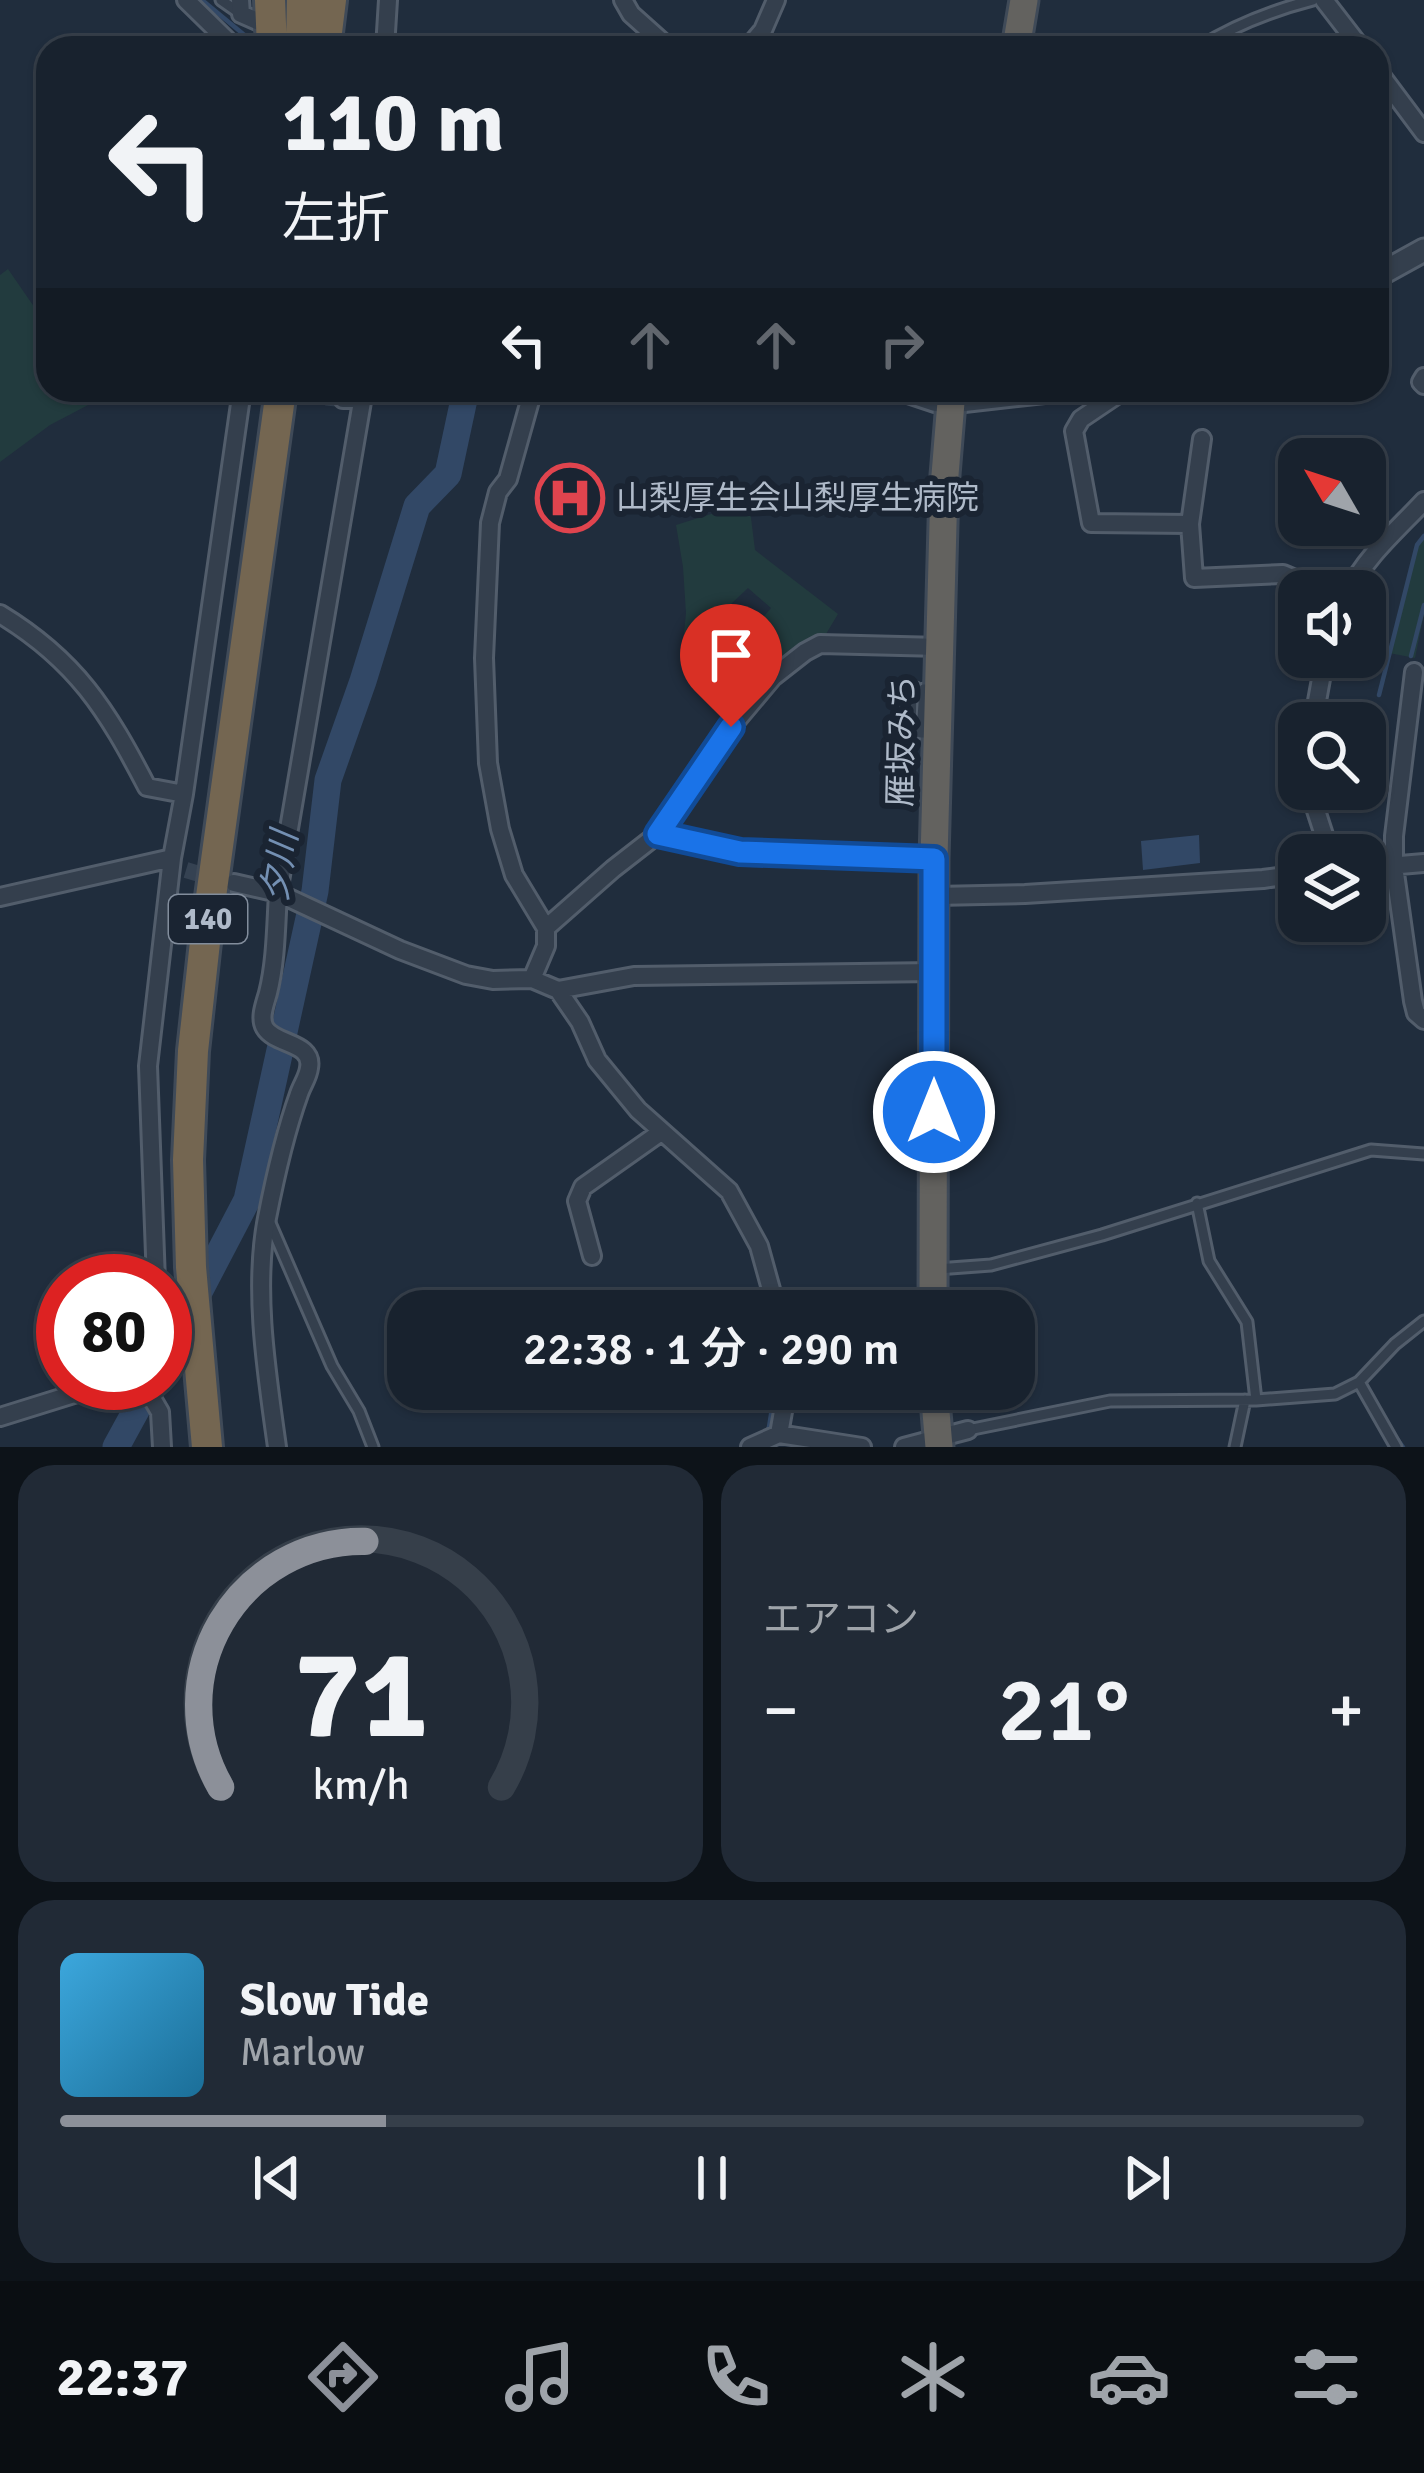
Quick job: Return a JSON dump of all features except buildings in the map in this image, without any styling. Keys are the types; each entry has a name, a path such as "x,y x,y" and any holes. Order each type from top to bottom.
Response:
{"highway":[{"path":"301,36 302,0"},
{"path":"326,36 331,0"},
{"path":"1018,36 1024,0"},
{"path":"256,574 270,402"},
{"name":"140","path":"207,1436 191,1267 188,1160 193,1051 279,402"},
{"name":"雁坂みち","path":"932,1290 936,896 924,733 925,688 940,646 951,402"},
{"path":"936,1410 938,1442"}],"street":[{"path":"186,0 218,36"},
{"path":"386,36 388,0"},
{"path":"623,0 656,36"},
{"path":"759,36 776,0"},
{"path":"1324,0 1352,36"},
{"path":"240,7 268,24"},
{"path":"1389,86 1424,133"},
{"path":"1389,269 1424,250"},
{"path":"155,1254 148,1066 184,794 246,402"},
{"path":"277,1447 261,1284 262,1245 310,1060 297,1047 271,1035 262,1024 262,1014 270,987 278,892 355,402"},
{"path":"530,402 490,523 485,720 500,829 514,875 547,928 546,946 532,979"},
{"path":"1106,402 1081,419 1074,431 1091,523 1190,524"},
{"path":"1202,439 1190,524 1194,578 1278,574"},
{"path":"1362,570 1424,501"},
{"path":"0,614 62,659 94,695 146,787 184,794"},
{"path":"547,928 658,834 731,727 773,677 805,652 820,644 940,646"},
{"path":"1414,672 1394,866 1413,1001 1424,1020"},
{"path":"658,834 740,852 934,859"},
{"path":"1386,867 1424,863"},
{"path":"0,897 176,865"},
{"path":"936,896 1278,877"},
{"path":"234,884 278,892 400,950 466,975 532,979 558,990 580,1022 597,1060 638,1110 729,1191 759,1246 771,1290"},
{"path":"558,990 634,976 936,972"},
{"path":"592,1256 577,1202 584,1186 661,1132"},
{"path":"0,1418 36,1406"},
{"path":"159,1410 162,1447"},
{"path":"779,1434 783,1410"},
{"path":"904,1447 938,1442 968,1430"},
{"path":"750,1447 779,1434 854,1446"}],"lane":[{"path":"221,0 240,7"},
{"path":"1219,36 1313,0"},
{"path":"924,733 900,733 898,687 925,688"},
{"path":"932,1269 991,1265 1102,1235 1371,1150 1424,1154"},
{"path":"1197,1203 1210,1261 1246,1322 1250,1400 1234,1447"},
{"path":"268,1215 332,1366 359,1411 373,1447"},
{"path":"968,1430 1110,1401 1335,1394 1358,1382 1424,1321"},
{"path":"1358,1382 1396,1447"}],"green space":[{"path":"8,269 36,310 36,402 90,404 50,425 0,462 0,275"},
{"path":"749,502 755,550 838,614 820,644 751,704 733,680 718,687 684,633 683,567 676,525","holes":["748,588 771,608 737,648 714,630"]},
{"path":"1424,536 1424,614 1415,658 1389,653 1417,545"}],"water":[{"path":"1199,835 1200,863 1143,870 1141,841"}],"waterway":[{"name":"夕川","path":"202,0 246,36"},
{"name":"夕川","path":"192,1305 247,1200 315,891 328,780 417,506 448,474 463,402"},
{"path":"1379,695 1417,545 1424,536"},
{"path":"1411,656 1424,605"},
{"name":"夕川","path":"116,1447 136,1410"},
{"path":"764,1436 772,1410"},
{"path":"1395,1436 1403,1447"}],"tunnel":[{"path":"186,870 219,880"}],"place":[{"name":"山梨厚生会山梨厚生病院","path":"570,498"}],"route":[{"path":"731,727 658,834 740,852 934,859 934,1112"}]}
